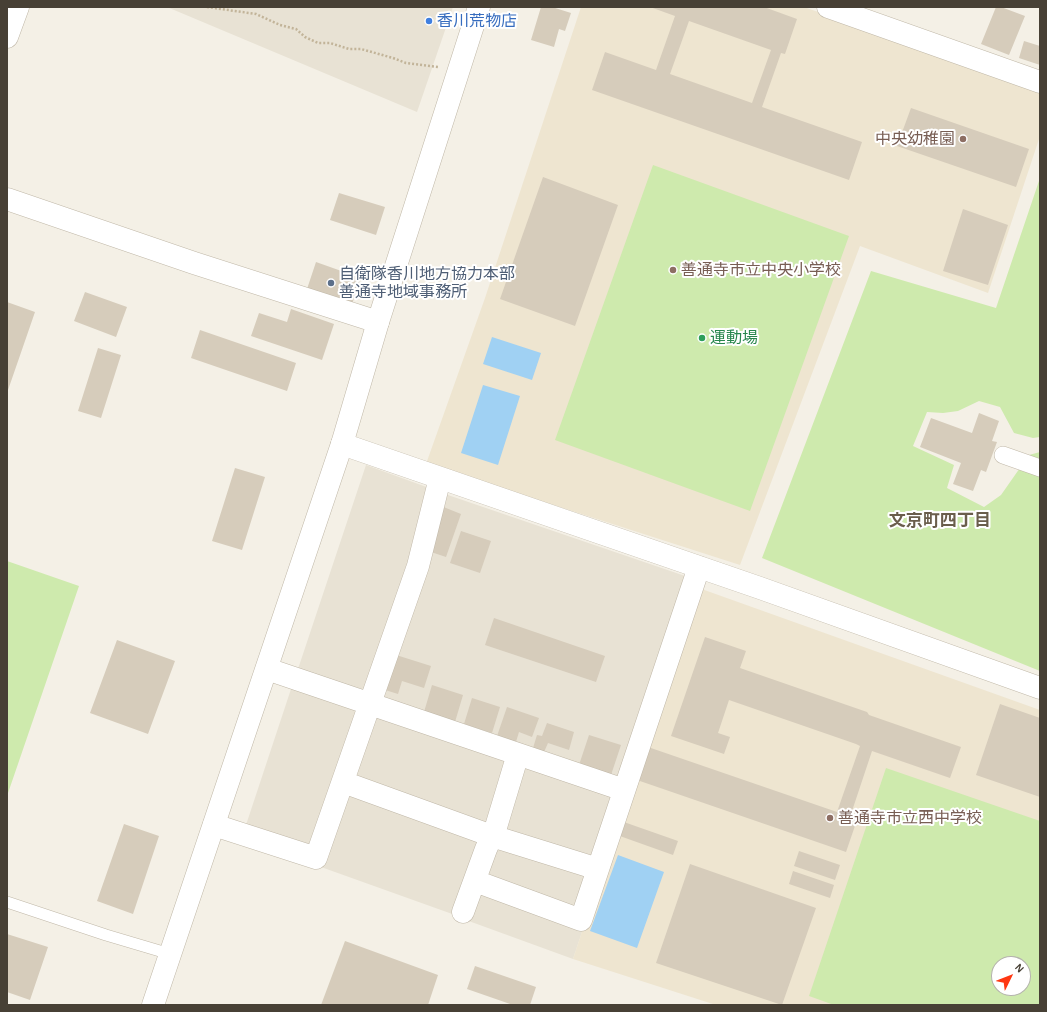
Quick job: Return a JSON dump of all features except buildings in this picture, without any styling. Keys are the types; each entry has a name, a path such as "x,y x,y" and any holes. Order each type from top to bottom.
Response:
{"street":[{"path":"7,37 18,7"},
{"path":"153,1005 342,444 378,322 479,7"},
{"path":"828,7 852,11 1040,82"},
{"path":"7,199 194,263 378,322"},
{"path":"342,444 699,567 1040,688"},
{"path":"1003,455 1040,468"},
{"path":"214,825 316,858 418,566 440,478"},
{"path":"475,881 581,920 699,567"},
{"path":"267,669 624,790"},
{"path":"464,912 492,836 518,754"},
{"path":"343,782 492,836 598,869"}],"lane":[{"path":"7,902 106,935 170,954"}],"path":[{"path":"207,7 256,14 272,20 280,25 296,29 305,37 318,44 330,43 349,49 361,49 406,63 458,70"}],"shaded area":[{"path":"167,7 453,7 417,112"},
{"name":"善通寺市立中央小学校","path":"581,7 804,7 1040,91 1040,136 988,293 860,246 740,565 426,464 485,298"},
{"path":"366,465 432,489 411,561 364,694 297,672"},
{"path":"445,494 688,577 622,773 616,779 389,703 381,695"},
{"name":"善通寺市立西中学校","path":"696,587 1040,710 1040,1005 716,1005 573,959"},
{"path":"292,686 357,707 360,718 316,843 305,850 245,828"},
{"path":"379,715 504,757 509,763 491,817 481,824 354,776 373,720"},
{"path":"528,766 613,796 593,856 585,858 508,832 502,825 522,769"},
{"path":"356,793 473,835 479,847 455,915 321,867 349,797"},
{"path":"500,845 584,873 586,877 575,908 484,874"},
{"path":"478,888 584,926 573,959 466,920"}],"green space":[{"name":"運動場","path":"653,165 849,236 750,511 555,440"},
{"path":"1040,178 1040,437 1033,438 1014,433 1000,407 979,401 958,411 943,413 927,412 913,446 954,465 947,488 984,507 1001,495 1029,455 1040,452 1040,671 762,558 871,271 996,308"},
{"path":"7,561 79,586 7,796"},
{"path":"886,768 1040,821 1040,1005 834,1005 809,996"}],"water":[{"path":"492,337 541,353 532,380 483,364"},
{"path":"483,385 520,396 498,465 461,453"},
{"path":"618,855 664,872 637,948 590,931"}],"place":[{"name":"香川荒物店","path":"429,21"},
{"name":"中央幼稚園","path":"963,139"},
{"name":"善通寺市立中央小学校","path":"673,270"},
{"name":"自衛隊香川地方協力本部 善通寺地域事務所","path":"331,283"},
{"name":"運動場","path":"702,338"},
{"name":"善通寺市立西中学校","path":"830,818"}],"district":[{"name":"文京町四丁目","path":"940,521"}]}
